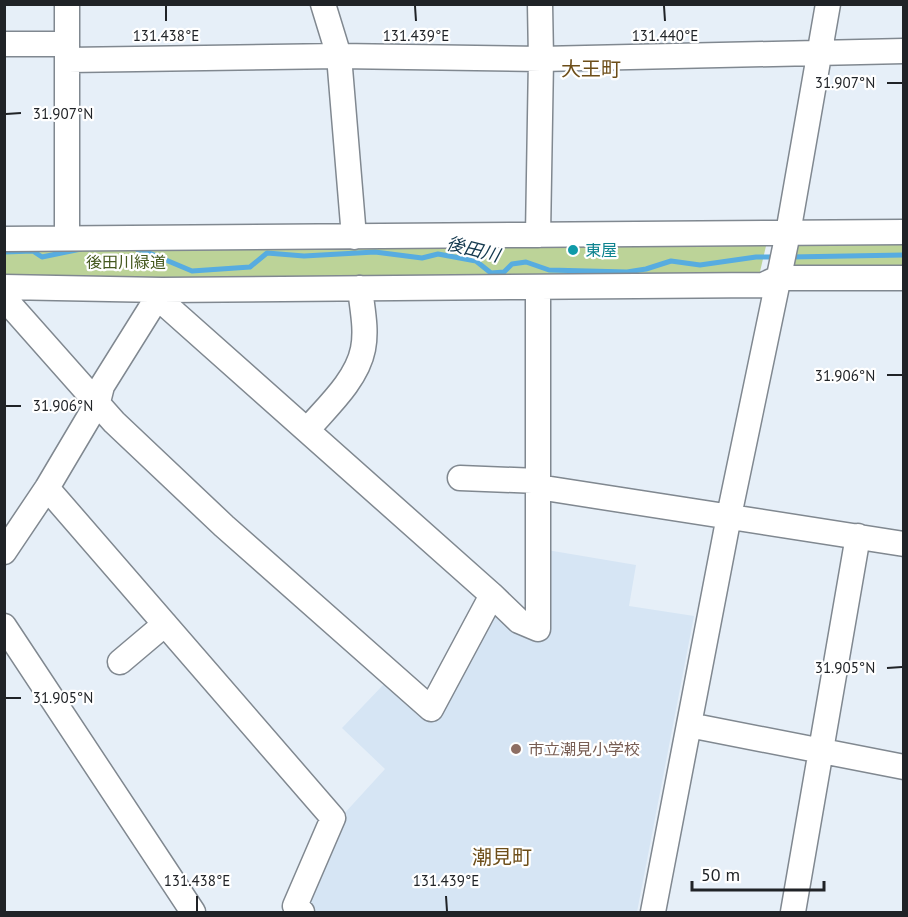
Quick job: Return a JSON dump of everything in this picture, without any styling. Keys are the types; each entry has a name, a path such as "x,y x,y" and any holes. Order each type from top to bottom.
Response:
{"street":[{"path":"67,4 67,237"},
{"path":"323,4 339,56 354,237"},
{"path":"538,235 540,4"},
{"path":"657,911 689,725 729,516 788,233 828,4"},
{"path":"4,44 68,52 541,59 903,51"},
{"path":"4,239 903,232"},
{"path":"4,287 162,290 763,285 778,278 903,278"},
{"path":"162,290 167,306 519,621 538,629 538,287"},
{"path":"307,430 333,400 359,364 364,333 360,288"},
{"path":"4,552 47,488 98,402 102,386 162,290"},
{"path":"4,298 98,402 114,423 224,526 431,709 492,595"},
{"path":"459,478 538,484 903,544"},
{"path":"47,488 333,818 296,906 302,912"},
{"path":"793,912 858,536"},
{"path":"120,662 165,624"},
{"path":"4,626 193,912"},
{"path":"689,725 903,767"}],"shaded area":[{"name":"市立潮見小学校","path":"547,550 636,565 629,606 694,616 637,912 317,912 307,903 342,816 385,769 342,728 385,683 432,721 449,695 490,611 498,610 520,632 544,640"}],"green space":[{"path":"903,238 903,273 792,270 799,240"},
{"name":"後田川緑道","path":"763,243 766,246 759,276 5,281 4,246"}],"building":[{"name":"東屋","path":"573,245 577,246 577,254 573,255 569,254 568,250 569,246"}],"waterway":[{"name":"後田川","path":"4,252 33,251 42,257 81,249"},
{"name":"後田川","path":"138,250 192,271 250,267 267,253 304,256 375,252 422,258 438,254 476,261 491,273 504,272 512,264 526,262 549,270 627,272 671,261 700,265 756,257 777,257"},
{"name":"後田川","path":"790,257 904,255"}],"place":[{"name":"東屋","path":"573,250"},
{"name":"市立潮見小学校","path":"516,749"}],"district":[{"name":"大王町","path":"591,69"},
{"name":"潮見町","path":"502,857"}]}
